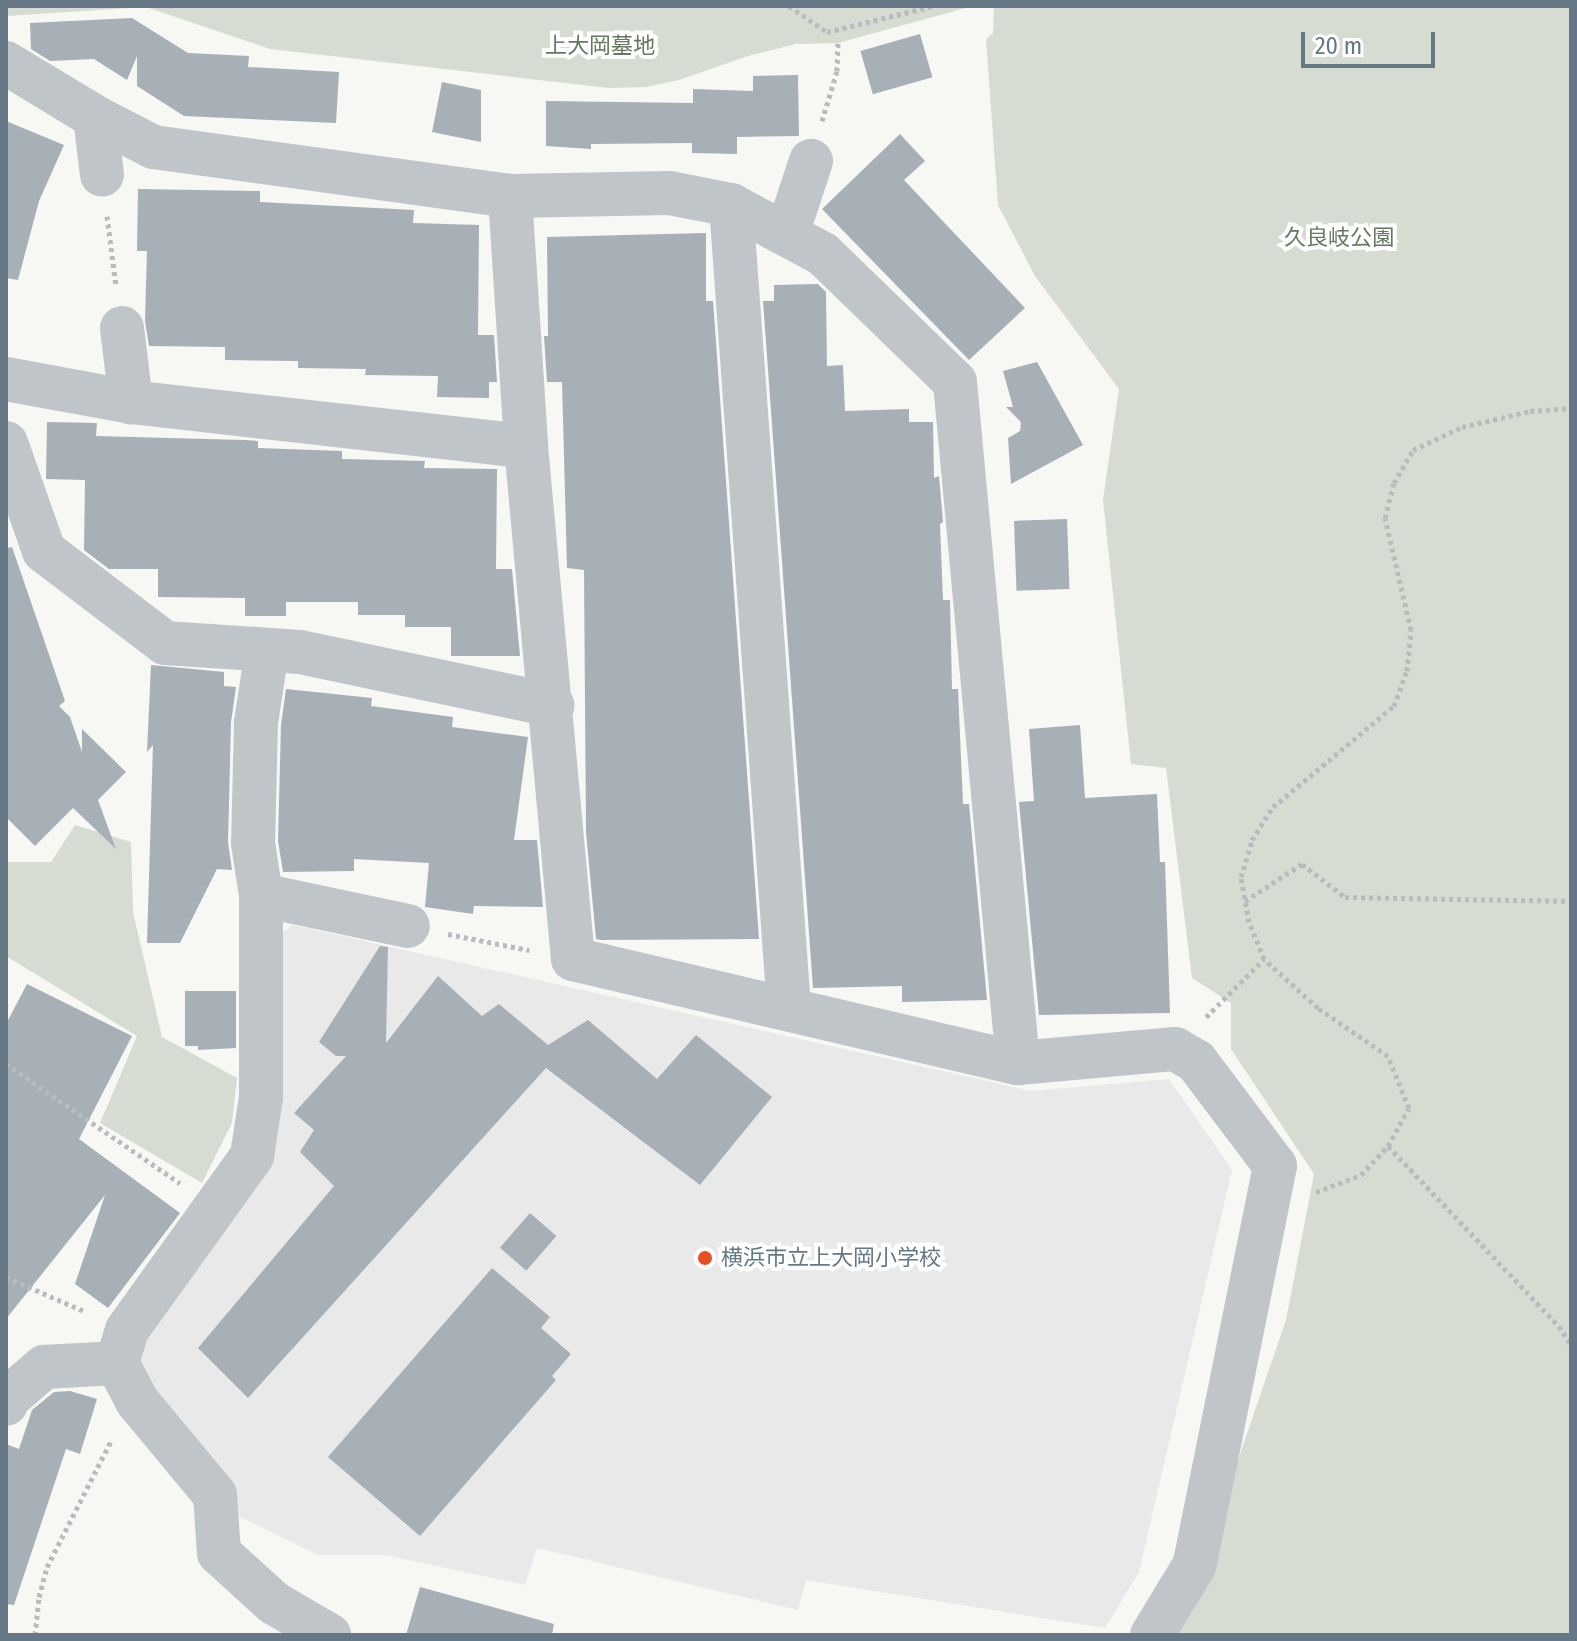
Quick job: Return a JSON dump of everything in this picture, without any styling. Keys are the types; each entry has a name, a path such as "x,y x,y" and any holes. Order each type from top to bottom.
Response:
{"street":[{"path":"6,63 95,117 153,147 510,196 670,193 731,205 823,254 955,382 1018,1063"},
{"path":"95,117 102,175"},
{"path":"787,234 811,161"},
{"path":"510,196 526,446 573,959 1018,1063 1175,1049 1196,1061 1275,1166 1194,1566 1152,1635"},
{"path":"731,205 789,1009"},
{"path":"122,328 131,402"},
{"path":"6,379 131,402 526,446"},
{"path":"6,443 44,551 165,643 300,652 552,705"},
{"path":"126,1362 252,1156 261,1097 261,895 253,843 256,723 267,650"},
{"path":"261,895 408,926"},
{"path":"6,1404 8,1398 44,1367 126,1362"},
{"path":"126,1362 215,1495 219,1553 274,1603 329,1635"}],"path":[{"path":"789,6 827,32 933,6"},
{"path":"811,161 837,71 838,43"},
{"path":"102,175 122,328"},
{"path":"1266,1210 1361,1175 1388,1146 1409,1108 1388,1056 1318,1008 1264,959 1245,901 1241,877 1252,840 1273,807 1394,706 1407,671 1411,630 1385,518 1394,483 1413,450 1462,427 1530,411 1571,408"},
{"path":"1245,901 1302,864 1345,897 1571,901"},
{"path":"408,926 573,959"},
{"path":"1175,1049 1264,959"},
{"path":"6,1064 183,1185"},
{"path":"1388,1146 1559,1326 1571,1345"},
{"path":"6,1277 126,1362 47,1567 35,1635"}],"shaded area":[{"name":"横浜市立上大岡小学校","path":"293,925 1031,1091 1169,1079 1232,1170 1139,1572 1105,1628 806,1580 798,1610 537,1548 525,1585 385,1555 318,1555 230,1512 135,1370 135,1346 272,1153 272,939"}],"green space":[{"name":"上大岡墓地","path":"6,6 973,6 838,43 796,44 748,56 679,80 646,87 609,88 270,49 146,7 6,16"},
{"name":"久良岐公園","path":"994,6 1571,6 1571,1635 1161,1635 1227,1492 1286,1320 1314,1174 1231,1049 1231,1003 1192,978 1166,768 1131,764 1103,500 1119,389 1035,276 998,205 986,39 993,33"},
{"path":"75,825 131,842 133,912 162,1037 237,1078 232,1123 202,1183 100,1123 137,1036 6,956 6,862 51,862"}],"building":[{"path":"132,18 188,53 249,56 248,67 339,72 336,123 184,116 137,86 137,56 127,80 94,59 50,61 31,49 30,23"},
{"path":"920,34 932,77 873,94 860,51"},
{"path":"798,75 799,136 737,137 737,154 692,153 692,143 591,144 591,149 546,146 546,101 693,103 693,89 753,91 753,76"},
{"path":"442,82 481,90 481,142 432,132"},
{"path":"6,121 64,145 39,201 18,280 6,278"},
{"path":"900,134 925,161 904,180 1025,308 969,360 822,209"},
{"path":"138,189 260,191 260,202 414,210 413,223 479,225 478,335 494,335 497,382 489,382 489,398 437,397 438,376 365,375 366,369 298,368 298,361 225,360 225,347 149,346 145,321 147,251 137,251"},
{"path":"706,233 706,301 713,301 759,939 601,940 596,939 586,832 584,570 567,568 562,382 547,382 544,336 548,336 547,237"},
{"path":"818,284 826,292 827,366 843,365 845,411 909,409 909,422 933,422 934,478 939,476 943,522 940,524 943,600 950,600 952,689 958,689 963,804 969,804 987,1000 902,1002 902,986 813,988 763,301 774,301 774,285"},
{"path":"1037,362 1083,445 1011,484 1008,438 1020,431 1021,422 1006,407 1013,407 1003,371"},
{"path":"47,422 97,423 96,436 258,441 258,448 342,451 342,459 425,461 424,468 497,469 496,569 512,569 520,656 451,656 451,627 405,627 405,615 358,615 358,602 286,602 286,616 245,616 245,598 158,597 158,569 109,569 84,550 85,480 46,479"},
{"path":"1067,519 1069,589 1016,591 1014,521"},
{"path":"12,547 65,701 59,706 70,717 82,752 82,729 126,772 98,800 116,849 73,808 35,846 6,817 6,548"},
{"path":"151,665 224,672 224,686 236,687 231,722 228,842 232,870 217,869 180,943 147,943 153,745 147,752"},
{"path":"286,689 372,698 371,706 453,717 452,727 528,737 514,840 537,840 543,907 474,906 473,914 425,907 429,863 354,859 354,871 283,872 278,841 281,725"},
{"path":"1080,725 1085,798 1157,794 1160,862 1165,862 1170,1013 1039,1015 1019,802 1034,801 1029,729"},
{"path":"380,946 388,947 386,1043 438,976 482,1016 499,1004 548,1045 588,1020 657,1079 696,1035 772,1097 700,1185 546,1068 248,1398 198,1348 334,1186 300,1152 314,1130 294,1113 346,1056 336,1056 319,1042"},
{"path":"27,984 132,1036 79,1139 180,1213 108,1308 75,1284 105,1195 6,1319 6,1024"},
{"path":"185,991 236,991 236,1048 198,1050 198,1046 185,1046"},
{"path":"530,1213 556,1236 526,1271 500,1248"},
{"path":"492,1268 550,1317 541,1328 571,1354 552,1376 556,1380 420,1536 328,1457"},
{"path":"70,1391 97,1399 80,1454 66,1449 14,1605 6,1604 6,1444 19,1449 32,1410 54,1392"},
{"path":"420,1587 554,1624 552,1635 406,1635"}],"place":[{"name":"横浜市立上大岡小学校","path":"705,1258"}]}
